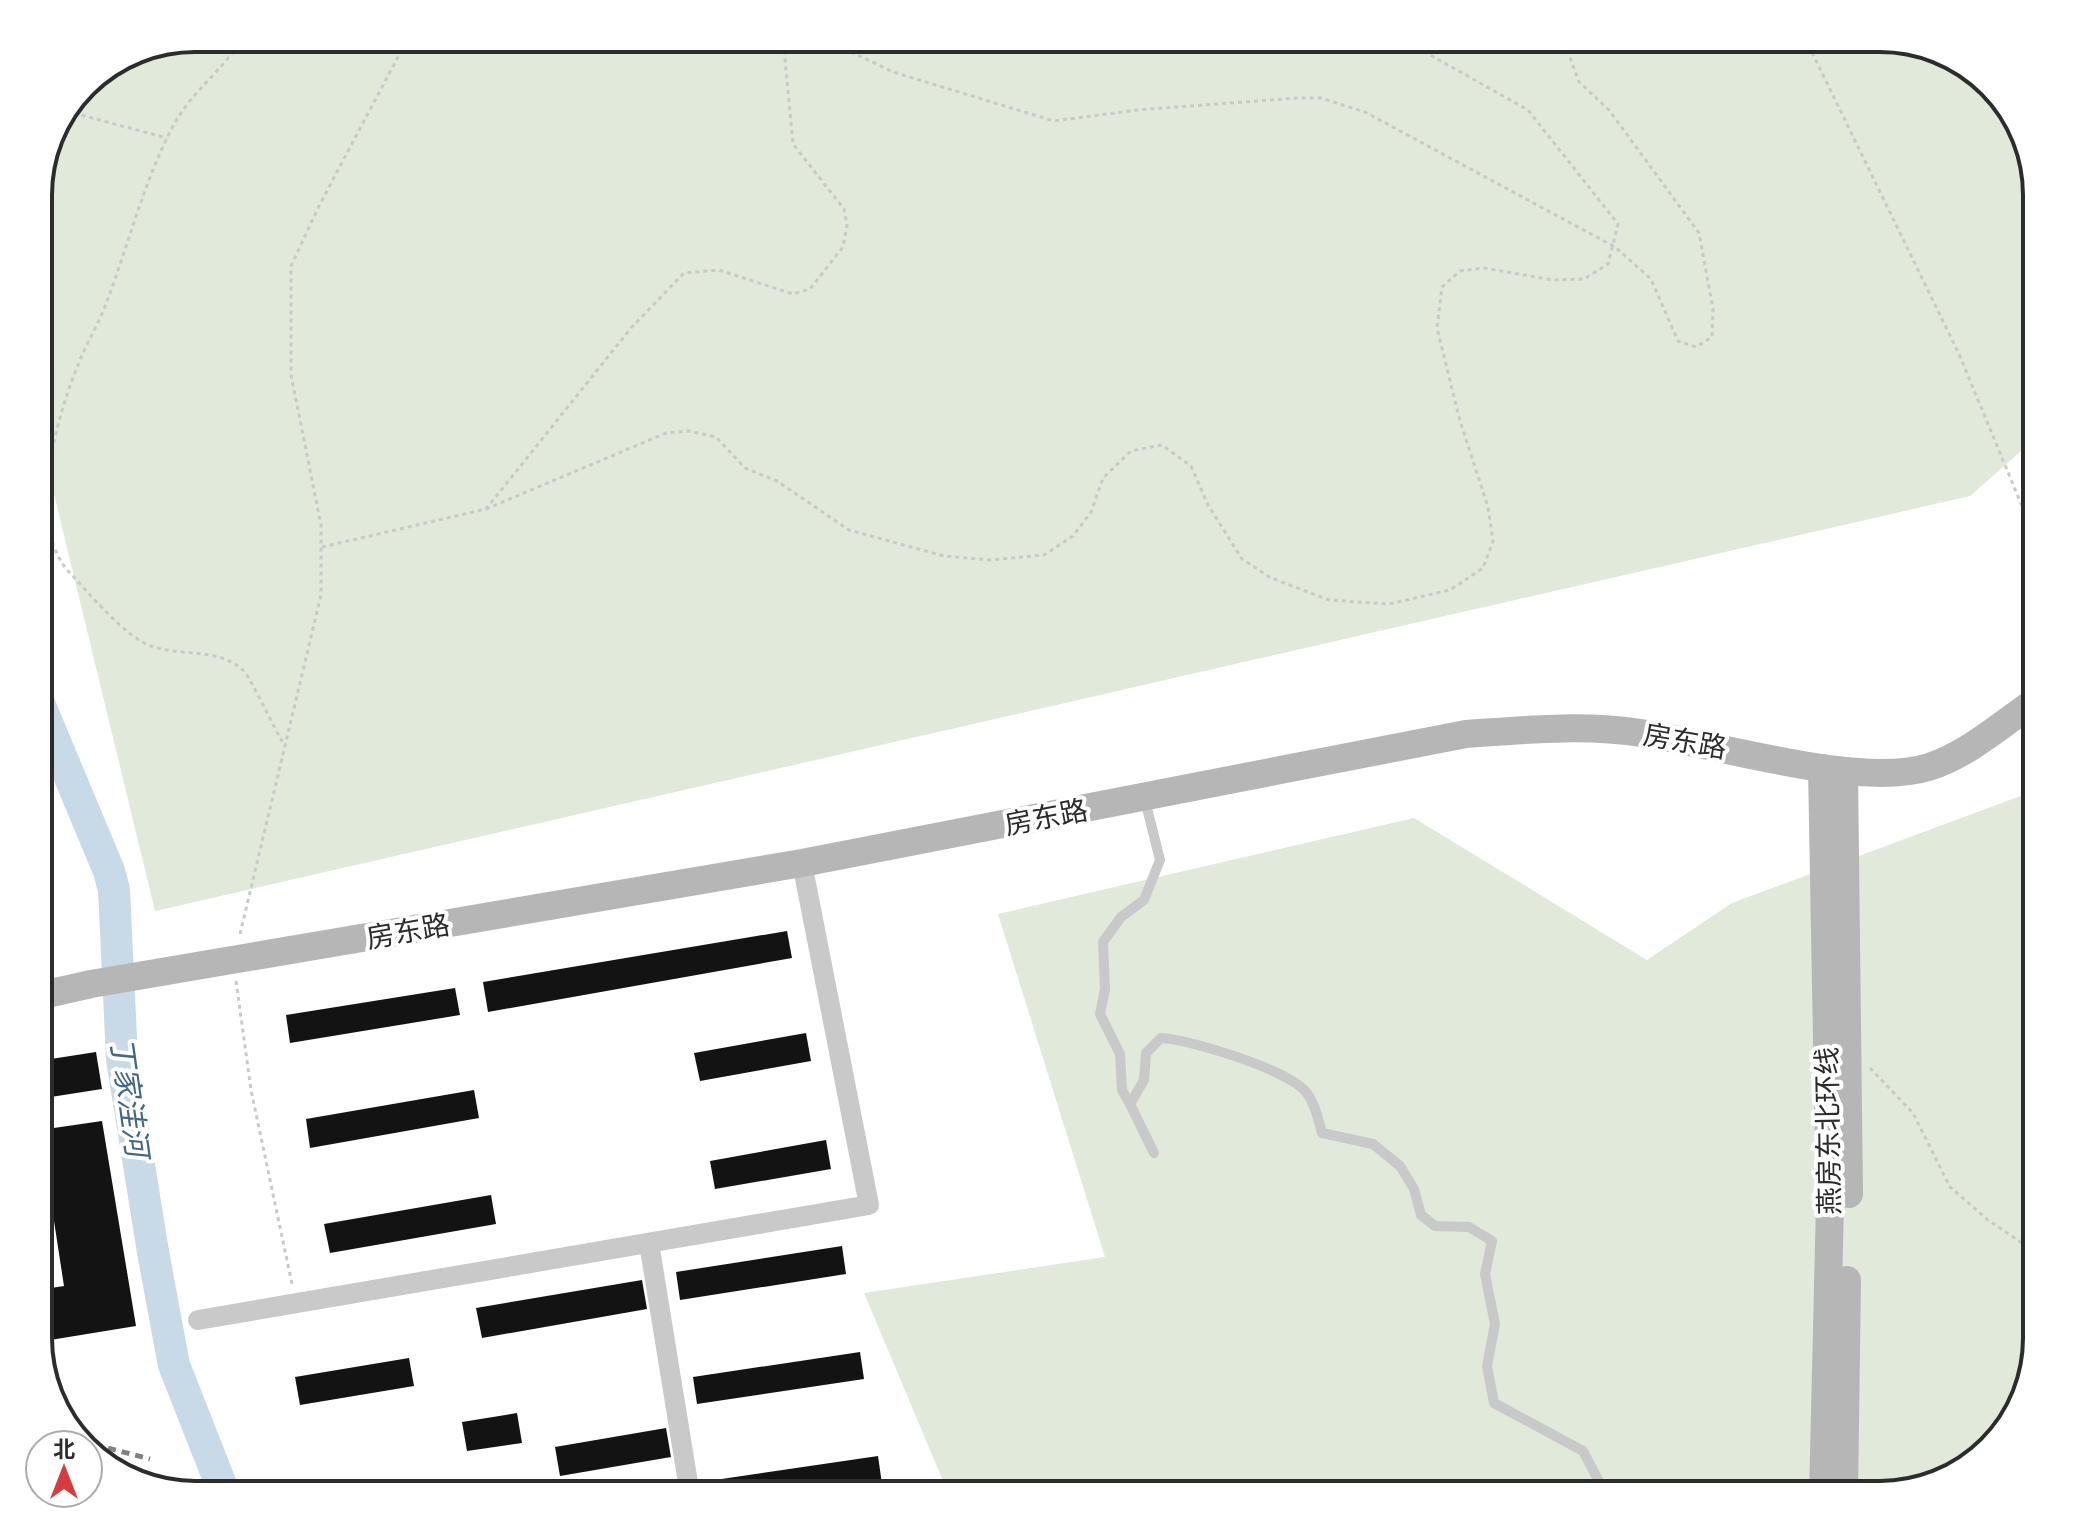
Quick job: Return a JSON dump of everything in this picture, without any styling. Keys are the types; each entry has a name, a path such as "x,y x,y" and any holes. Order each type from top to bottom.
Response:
{"main road":[{"name":"房东路","path":"52,993 802,863 1466,734 1555,727 1638,732 1833,769 1896,772 1929,767 1959,753 2023,710"},
{"name":"燕房东北环线","path":"1833,769 1848,1045 1844,1481"},
{"name":"燕房东北环线","path":"1823,1481 1830,1204 1833,769"}],"street":[{"path":"198,1320 869,1205 802,863"},
{"path":"649,1243 688,1481"}],"lane":[{"path":"1144,799 1160,860 1144,900 1121,917 1103,942 1105,989 1100,1014 1120,1054 1122,1090 1154,1153"},
{"path":"1130,1104 1144,1080 1146,1053 1161,1038 1183,1039 1201,1048 1236,1054 1305,1090 1322,1133 1373,1144 1400,1166 1414,1189 1421,1215 1435,1226 1469,1227 1492,1241 1485,1274 1495,1324 1487,1366 1494,1403 1513,1411 1539,1430 1583,1451 1599,1481"}],"path":[{"path":"52,451 60,418 167,138 173,125 232,52"},
{"path":"295,1304 251,1090 234,962 321,595 321,525 291,375 291,266 401,52"},
{"path":"486,509 631,328 684,273 719,270 793,294 810,289 843,247 847,225 844,209 793,144 784,52"},
{"path":"851,52 893,72 1054,121 1137,110 1321,98 1365,112 1615,247 1651,279 1678,341 1696,347 1712,337 1713,309 1699,233 1609,110 1579,82 1568,52"},
{"path":"321,548 486,509 666,433 689,431 716,437 745,468 777,481 849,530 944,556 991,560 1044,555 1073,536 1091,512 1103,478 1131,451 1162,445 1191,466 1208,505 1242,559 1271,578 1329,600 1389,604 1450,590 1483,568 1493,541 1488,507 1460,421 1437,328 1442,287 1460,271 1484,268 1553,280 1584,279 1608,264 1615,247 1618,224 1528,110 1425,52"},
{"path":"1812,52 1959,354 2023,508"},
{"path":"78,114 167,138"},
{"path":"52,546 67,570 123,627 150,646 228,659 246,673 260,706 284,745"},
{"path":"1848,1045 1913,1113 1950,1187 1988,1220 2023,1244"}],"green space":[{"path":"195,52 1880,52 1926,60 1959,76 1988,101 2008,132 2023,186 2023,449 1970,496 155,911 52,486 53,176 71,123 101,87 132,67 158,57"},
{"path":"2023,795 2022,1357 2015,1384 1999,1417 1974,1446 1959,1457 1926,1473 1880,1481 943,1481 864,1293 1105,1257 998,914 1414,818 1647,960 1732,903"}],"building":[{"path":"787,931 792,958 488,1012 483,982"},
{"path":"455,988 460,1015 290,1043 286,1015"},
{"path":"806,1033 811,1061 700,1081 694,1053"},
{"path":"96,1052 102,1089 52,1097 52,1059"},
{"path":"474,1090 479,1118 310,1148 306,1119"},
{"path":"102,1121 136,1326 52,1340 52,1288 64,1286 52,1208 52,1128"},
{"path":"826,1140 831,1169 715,1189 710,1161"},
{"path":"491,1195 496,1224 330,1253 324,1224"},
{"path":"842,1246 846,1274 680,1300 676,1272"},
{"path":"642,1280 647,1309 482,1338 476,1308"},
{"path":"860,1352 864,1379 697,1404 693,1377"},
{"path":"409,1358 414,1386 300,1405 295,1377"},
{"path":"517,1413 522,1443 467,1451 462,1422"},
{"path":"666,1428 671,1457 560,1476 555,1447"},
{"path":"878,1456 882,1481 708,1481"}],"waterway":[{"name":"丁家洼河","path":"52,735 114,890 122,1059 153,1252 174,1365 220,1481"}],"railway":[{"path":"104,1447 150,1459"}]}
